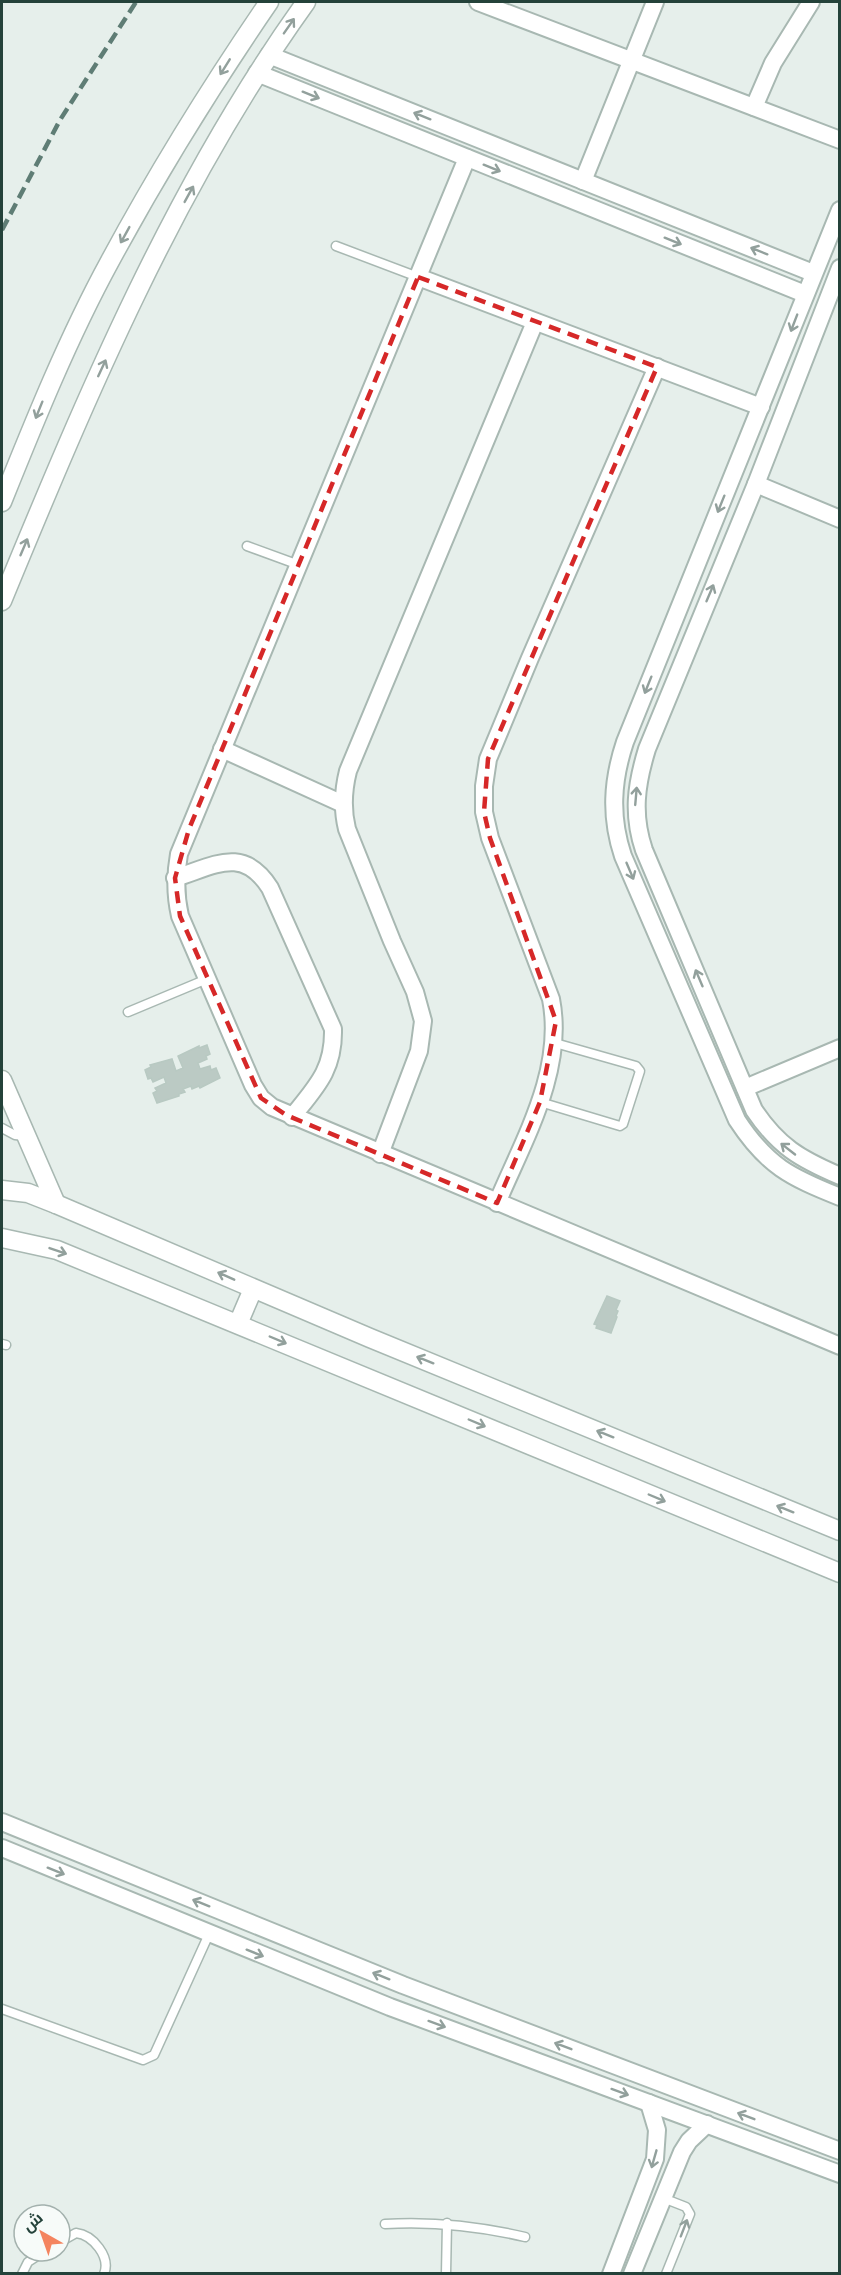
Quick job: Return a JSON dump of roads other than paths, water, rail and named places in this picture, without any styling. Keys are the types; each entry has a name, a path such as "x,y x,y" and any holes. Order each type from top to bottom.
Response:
{"street":[{"path":"2,502 49,386 109,263 227,63 269,2"},
{"path":"2,601 63,452 151,264 257,73 306,2"},
{"path":"478,2 840,140"},
{"path":"583,181 655,2"},
{"path":"754,107 773,63 811,2"},
{"path":"269,55 813,273"},
{"path":"257,73 805,294"},
{"path":"467,158 179,854 175,878 180,916 253,1085 261,1098 272,1107 840,1346"},
{"path":"838,217 813,273 625,742 617,765 614,806 619,844 737,1120 752,1143 771,1162 792,1177 840,1197"},
{"path":"840,268 756,484 646,749 636,788 635,805 637,825 644,850 754,1110 766,1129 783,1146 802,1159 840,1176"},
{"path":"418,277 761,406"},
{"path":"380,1154 419,1051 423,1021 416,992 391,938 347,829 343,804 348,771 535,322"},
{"path":"497,1203 540,1102 555,1043 556,1021 551,999 490,838 484,812 484,786 488,759 657,367"},
{"path":"756,484 840,519"},
{"path":"678,610 700,618"},
{"path":"222,749 343,804"},
{"path":"175,878 223,863 238,862 251,866 262,875 270,888 333,1029 334,1046 327,1070 292,1117"},
{"path":"658,936 678,929"},
{"path":"745,1088 840,1048"},
{"path":"2,1080 56,1204"},
{"path":"2,1190 28,1193 56,1204 253,1289 840,1531"},
{"path":"2,1238 57,1250 840,1573"},
{"path":"238,1324 253,1289"},
{"path":"2,1822 403,1985 840,2151"},
{"path":"2,1848 390,2007 840,2174"},
{"path":"612,2274 655,2159 657,2130 649,2103"},
{"path":"632,2274 682,2152 689,2141 707,2124"},
{"path":"771,2148 779,2128"}],"lane":[{"path":"336,246 418,277"},
{"path":"247,546 298,565"},
{"path":"128,1012 207,979"},
{"path":"540,1102 620,1126 623,1124 640,1071 636,1066 555,1043"},
{"path":"2,1128 15,1135 25,1136"},
{"path":"2,2009 147,2060 154,2055 209,1934"},
{"path":"663,2198 686,2207 690,2214 666,2274"},
{"path":"446,2274 447,2223"},
{"path":"385,2224 447,2223 487,2228 525,2238"},
{"path":"72,2236 76,2234 90,2237 105,2258 107,2264 104,2274"}],"railway":[{"path":"2,230 60,120 136,2"}]}
